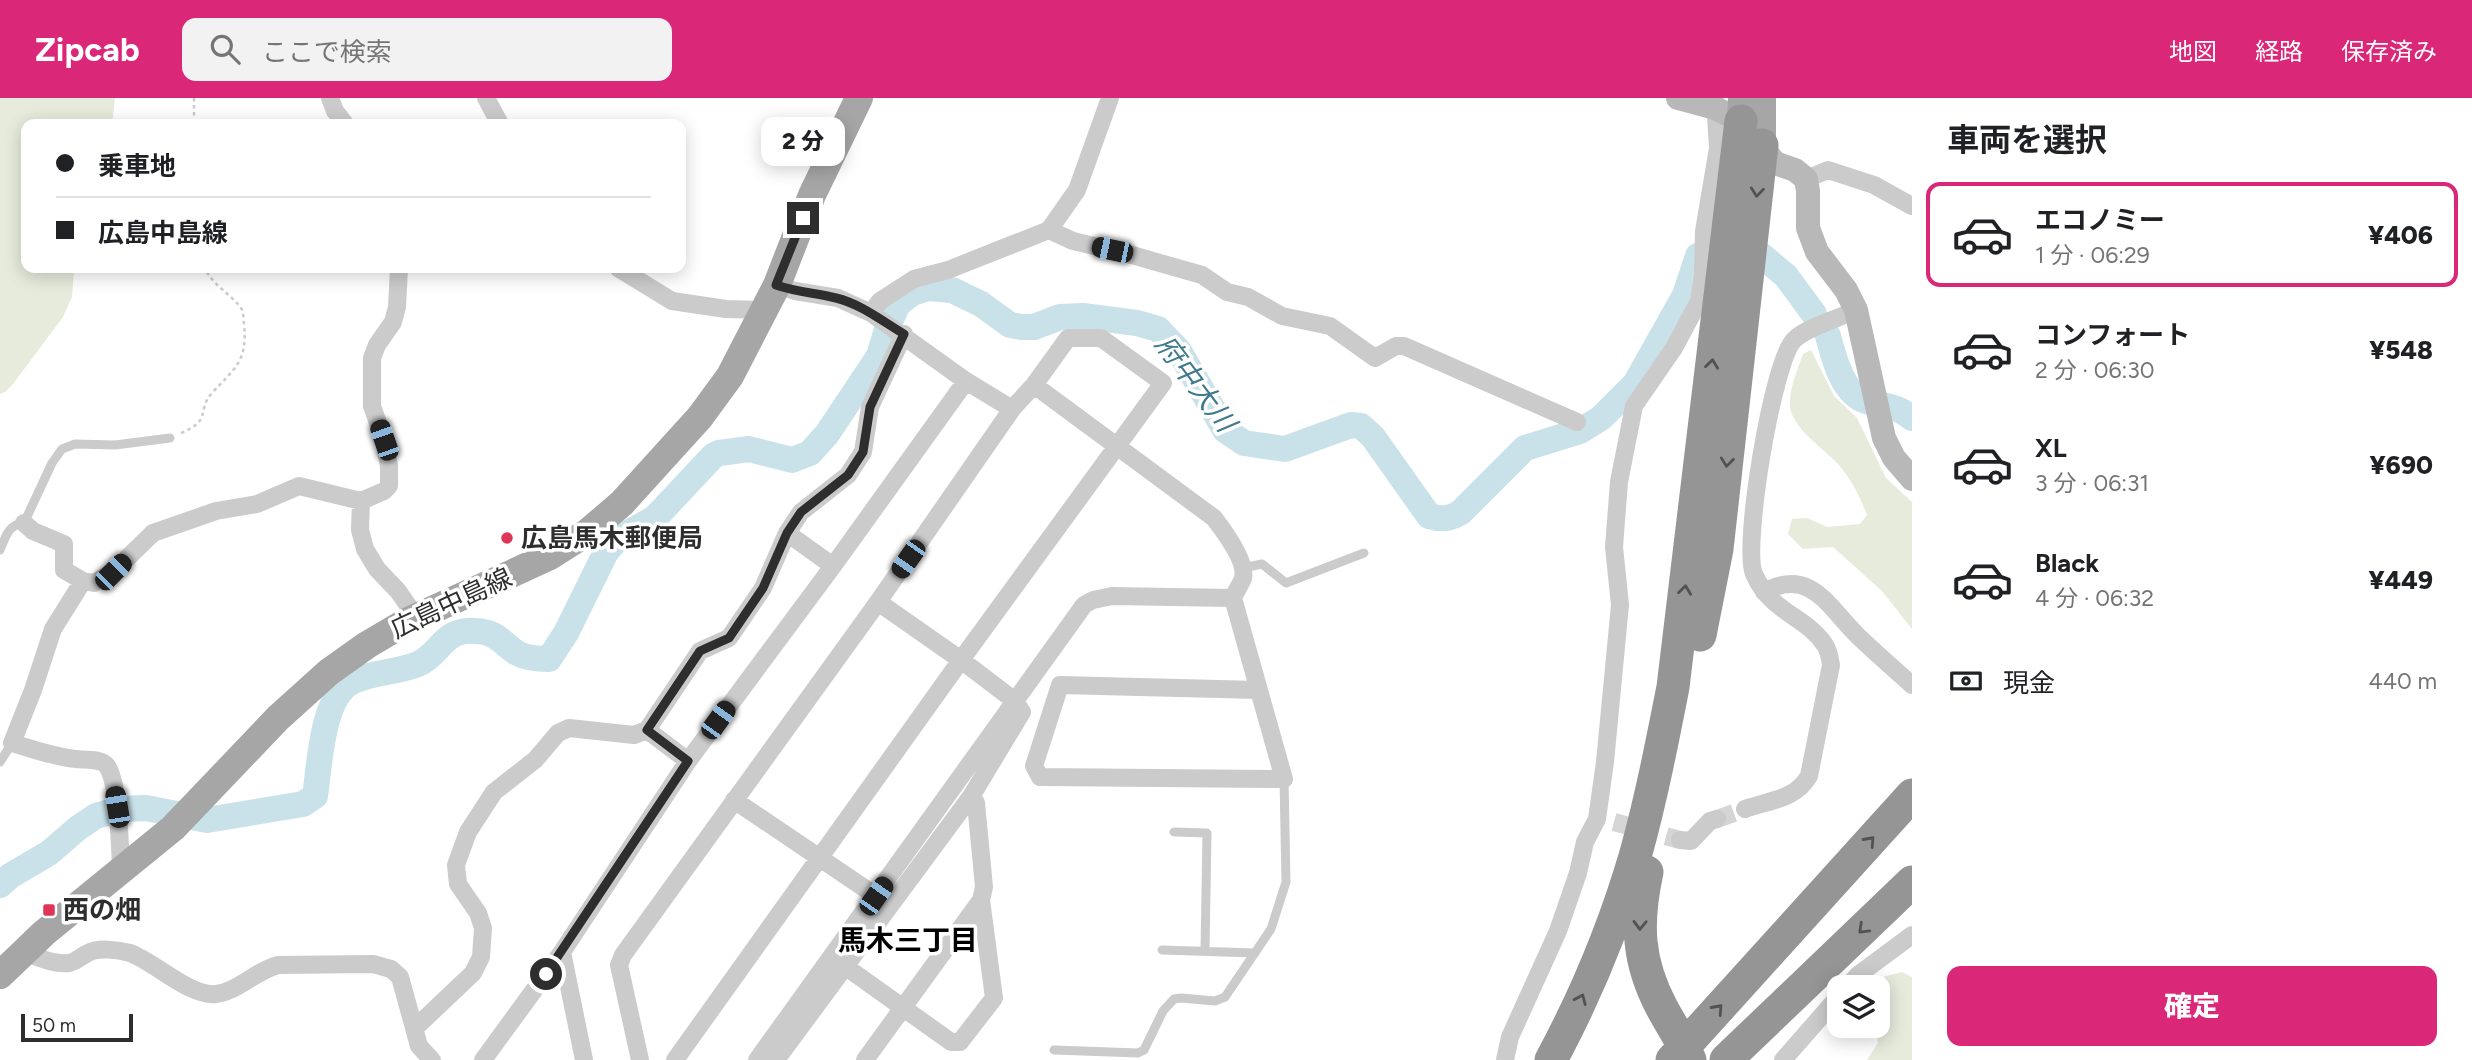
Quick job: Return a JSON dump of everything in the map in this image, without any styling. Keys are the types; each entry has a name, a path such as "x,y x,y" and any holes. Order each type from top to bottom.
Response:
{"highway":[{"path":"1551,1060 1597,964 1636,853 1673,687 1725,273 1740,111"},
{"path":"1690,1060 1645,970 1640,946 1642,896 1674,761 1717,549 1725,273"},
{"path":"1672,1060 1912,795"},
{"path":"1726,1060 1912,882"}],"main road":[{"name":"広島中島線","path":"0,975 23,952 173,828 278,718 312,687 367,645 416,617 550,556 605,518 637,487 711,404 730,376 776,285 812,195 859,98"}],"street":[{"path":"330,98 342,119"},
{"path":"486,98 497,119"},
{"path":"876,316 880,300 914,279 948,270 1049,230 1077,190 1110,98"},
{"path":"1678,98 1740,111 1775,163 1796,170 1805,179 1808,191 1808,228 1817,252 1846,290 1856,310 1884,438 1894,458 1912,479"},
{"path":"1728,240 1718,148 1740,111"},
{"path":"1805,179 1828,170 1910,200"},
{"path":"1049,230 1073,241 1132,254 1202,275 1227,292 1248,297 1282,316 1330,326 1375,358 1396,346 1404,346 1577,422"},
{"path":"24,523 33,531 64,544 64,570 83,581 94,583 113,572 153,533 216,511 257,504 299,486 361,500 384,491 389,486 389,466 384,440 372,406 372,358 377,345 393,322 397,307 399,273"},
{"path":"626,273 672,301 726,309 763,310"},
{"path":"1505,1060 1510,1037 1558,931 1578,873 1585,842 1605,821 1605,762 1620,605 1614,547 1618,493 1634,406 1674,348 1699,300 1725,273"},
{"path":"776,285 838,298 876,316 966,381 1012,409"},
{"path":"1745,809 1788,797 1802,788 1809,776 1831,665 1827,647 1813,631 1779,608 1764,592 1753,572 1750,550 1752,524 1768,422 1783,357 1793,340 1810,329 1856,310"},
{"path":"415,1028 473,972 481,957 483,928 478,913 458,884 456,865 468,832 494,792 535,760 558,733 569,728 634,735 647,730 700,651 729,638 763,588 787,533 801,512 848,475 863,452 870,407 900,332"},
{"path":"640,1060 620,965 623,955 878,602 1012,409 1034,385 1068,338 1101,338 1163,383 675,1060"},
{"path":"483,1060 562,952 688,761 966,381"},
{"path":"1034,385 1214,519 1229,538 1243,568 1243,576 1233,598 1284,779 1040,777 1034,765 1060,685 1258,690"},
{"path":"361,500 360,530 365,549 416,617"},
{"path":"787,533 833,566"},
{"path":"83,581 53,629 12,743 64,758 100,761 107,766 119,823 121,870"},
{"path":"1764,592 1779,584 1798,584 1819,593 1857,636 1912,685"},
{"path":"757,1060 1084,605 1112,596 1233,598"},
{"path":"776,1060 972,795 1022,712 1015,701 878,602"},
{"path":"647,730 688,761"},
{"path":"846,967 951,1042 960,1042 994,998 981,900 983,875 976,803 972,795"},
{"path":"734,800 876,896"},
{"path":"1680,840 1691,841 1710,821 1717,819"},
{"path":"865,1060 981,900"},
{"path":"1858,975 1912,934"},
{"path":"23,952 57,964 73,963 94,950 128,953 151,963 200,992 214,994 233,990 266,968 278,965 373,964 391,969 400,977 419,1046 432,1060"},
{"path":"562,952 584,1060"},
{"path":"1783,1060 1827,1010"}],"lane":[{"path":"0,550 9,529 15,524 24,523 52,463 62,449 75,444 115,444 170,438"},
{"path":"1243,568 1262,564 1286,583 1364,553"},
{"path":"0,762 12,743"},
{"path":"1054,1050 1139,1053 1144,1050 1163,1011 1174,999 1215,1001 1225,997 1271,929 1286,882 1284,779"},
{"path":"1174,832 1207,833 1205,951"},
{"path":"1162,950 1255,953"}],"path":[{"path":"194,98 194,119"},
{"path":"170,438 192,429 204,418 206,400 242,361 246,339 242,310 208,273"}],"shaded area":[{"path":"0,98 115,98 113,119 21,119 21,273 74,273 72,297 63,317 13,384 0,394"},
{"path":"1811,350 1834,396 1857,418 1886,478 1912,502 1912,629 1882,591 1833,547 1803,549 1788,534 1792,519 1807,518 1827,527 1860,524 1867,515 1855,488 1843,470 1802,430 1792,414 1790,399 1794,379 1803,354"},
{"path":"1902,972 1912,977 1912,1060 1867,1060 1878,1043 1877,1038 1890,1038 1890,975"}],"waterway":[{"name":"府中大川","path":"0,885 49,853 96,816 120,809 146,808 207,820 303,804 315,796 324,731 329,714 344,687 364,677 418,664 456,633 489,633 521,655 549,659 566,633 606,552 617,539 655,518 713,456 749,449 792,460 810,453 827,434 879,356 898,304 912,293 928,288 952,290 981,304 1010,325 1022,327 1034,327 1060,317 1083,316 1137,323 1158,329 1179,351 1225,430 1244,443 1285,449 1351,425 1361,426 1373,437 1429,516 1442,518 1461,512 1525,448 1580,431 1601,418 1635,384 1685,295 1698,256 1712,250 1761,255 1786,276 1814,314"},
{"name":"府中大川","path":"1828,336 1840,374 1851,391 1866,401 1894,408 1912,418"}],"tunnel":[{"path":"1717,819 1745,809"},
{"path":"1614,822 1680,840"}],"place":[{"name":"広島馬木郵便局","path":"507,538"},
{"name":"西の畑","path":"49,910"}],"district":[{"name":"馬木三丁目","path":"908,940"}],"route":[{"path":"546,974 688,761 647,730 700,651 729,638 763,588 787,533 801,512 848,475 863,452 870,407 904,334 870,313 838,298 776,285 803,218"}]}
